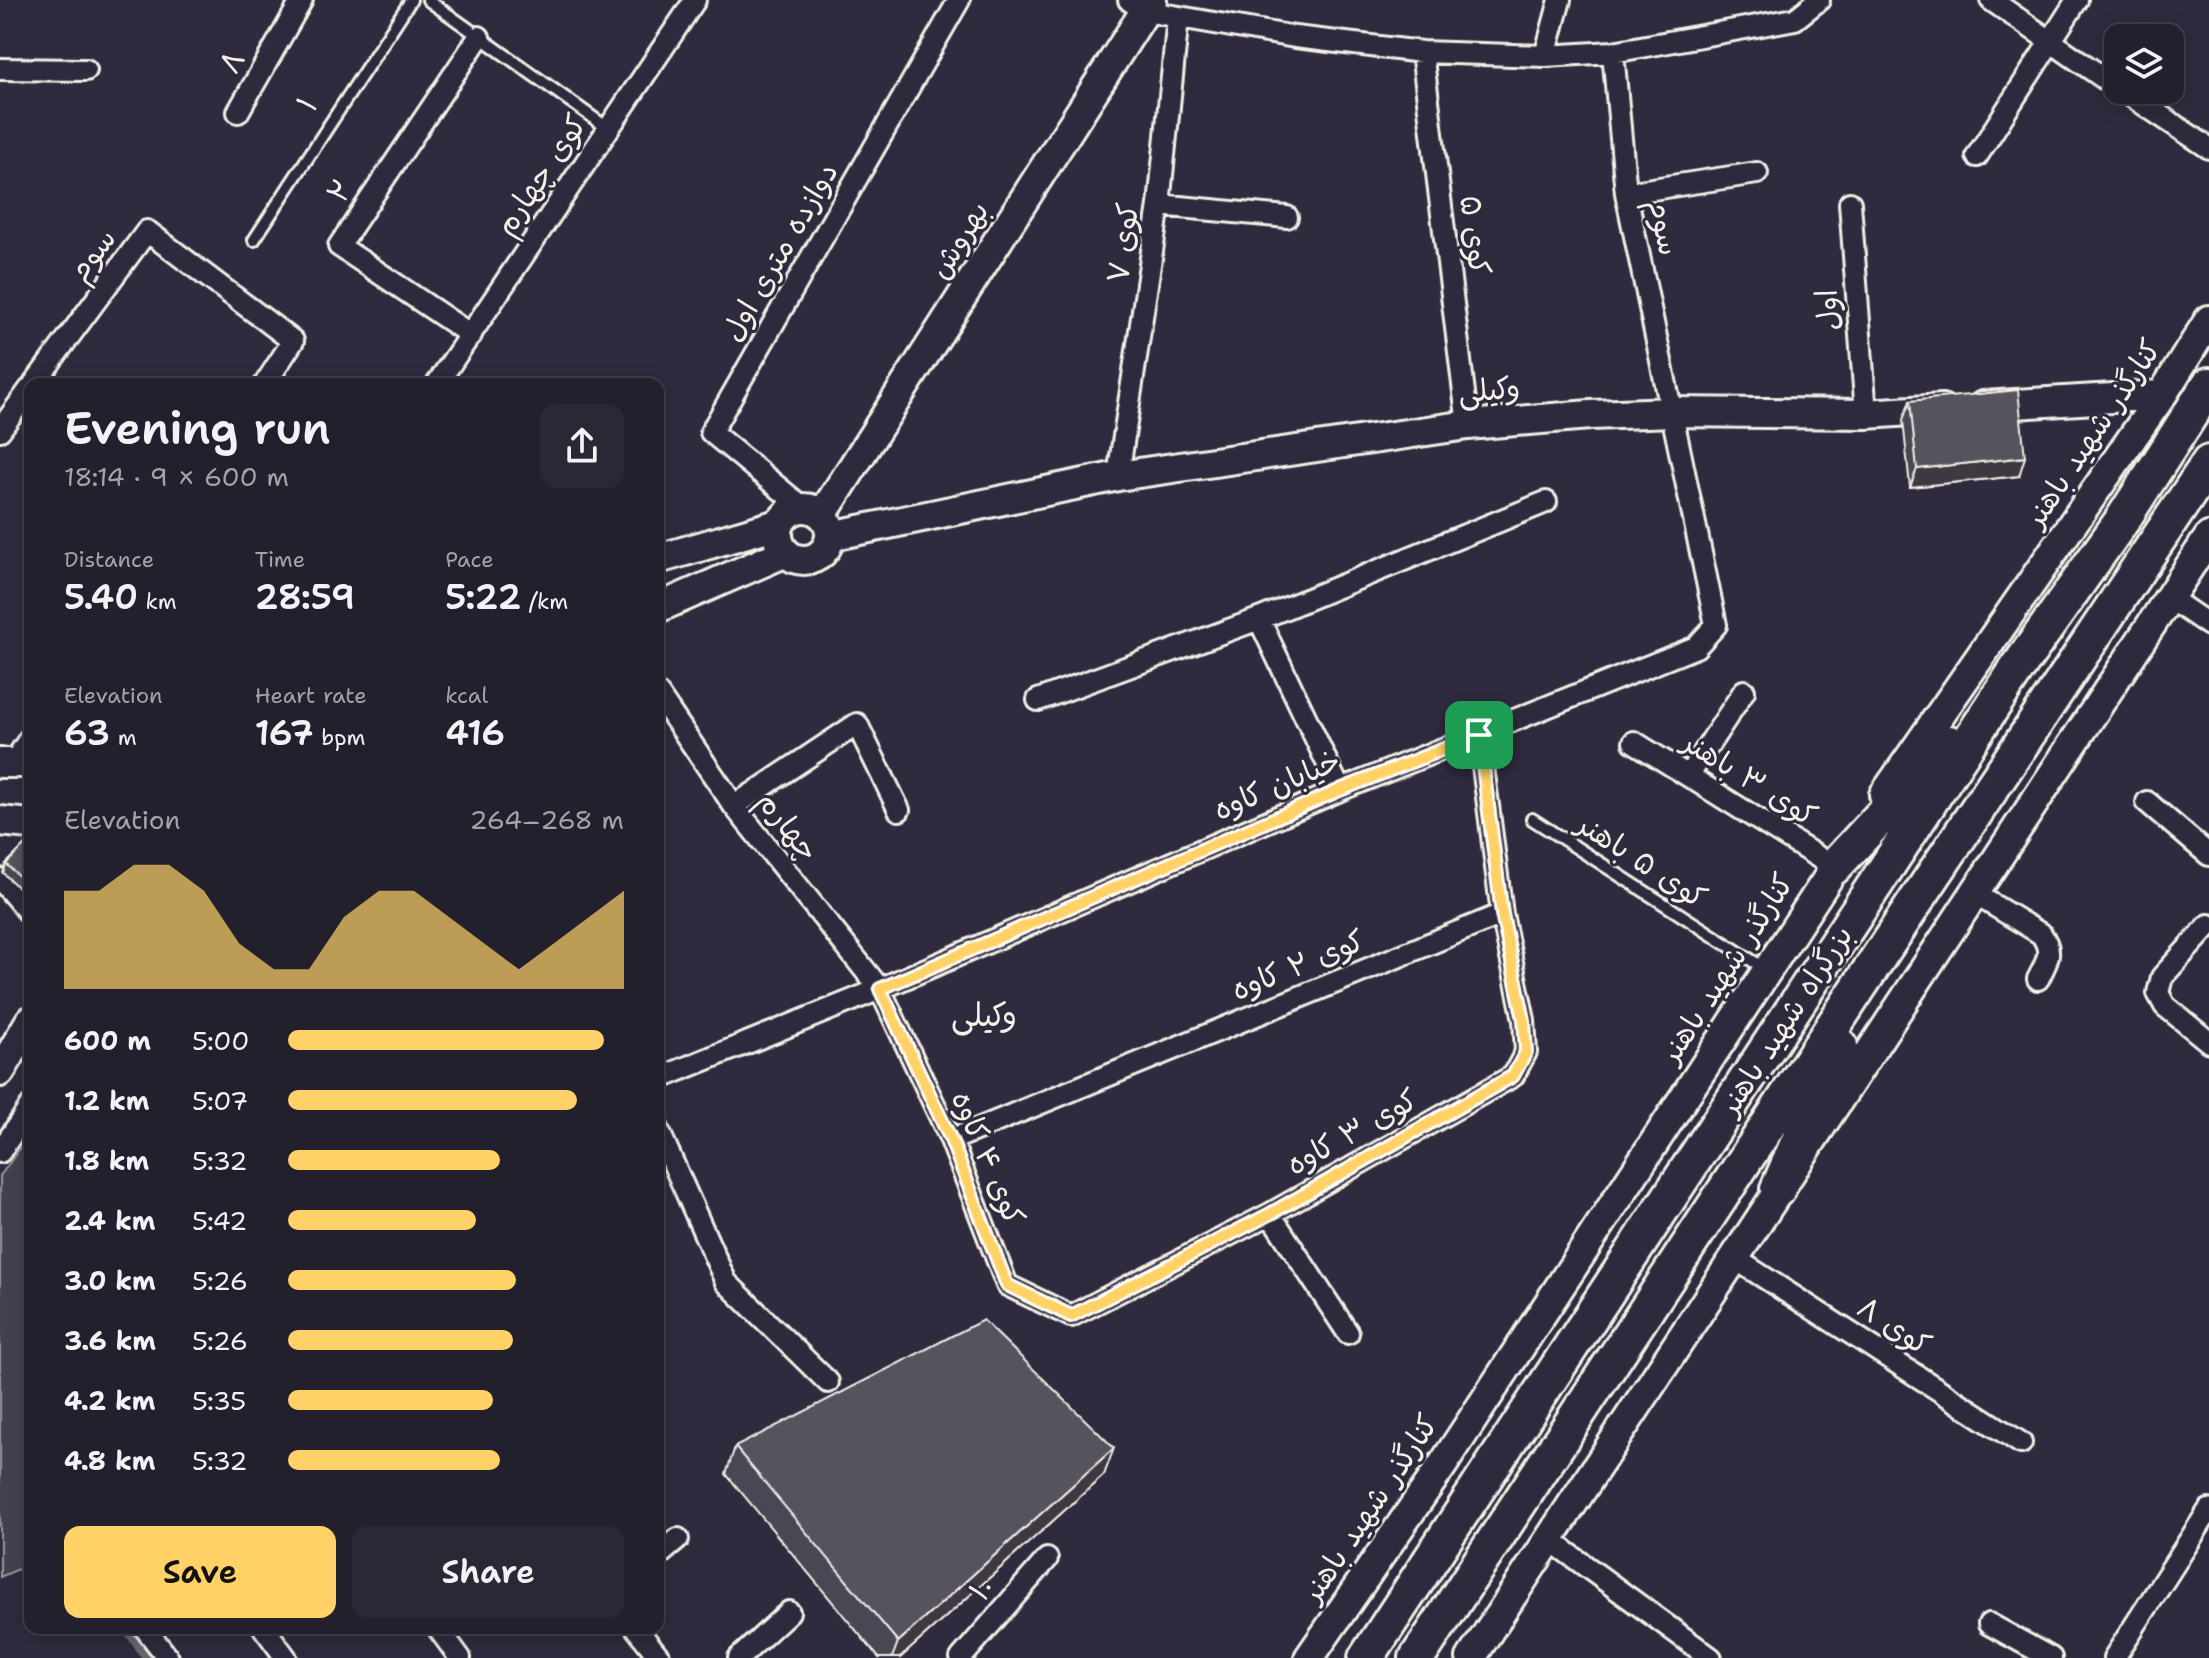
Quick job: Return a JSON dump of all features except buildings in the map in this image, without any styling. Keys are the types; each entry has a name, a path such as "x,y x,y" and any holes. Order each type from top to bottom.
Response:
{"highway":[{"name":"بزرگراه شهید باهنر","path":"1366,1658 2017,669 2123,519 2209,385"},
{"name":"بزرگراه شهید باهنر","path":"1417,1658 1878,958 2209,463"},
{"path":"1834,867 2017,669"},
{"path":"1778,1189 1878,958"}],"main road":[{"name":"بهروش","path":"818,519 1142,4"},
{"name":"کنارگذر شهید باهنر","path":"1309,1658 1444,1463 1834,867 2162,395 2209,320"},
{"name":"وکیلی","path":"818,519 1468,425 1674,412 1866,414 2162,395"},
{"path":"664,557 778,524 788,512 818,519 825,550 813,560 797,560 784,553 777,539 778,524"},
{"path":"1471,1658 2209,537"},
{"path":"664,605 784,553"},
{"path":"0,821 24,823"},
{"path":"0,1074 24,1032"},
{"path":"0,1074 24,1048"}],"street":[{"name":"۸","path":"238,112 302,0"},
{"name":"کوی چهارم","path":"441,378 695,0"},
{"name":"دوازده متری اول","path":"818,519 711,432 959,0"},
{"path":"1545,56 1560,0"},
{"path":"1142,4 1178,17 1295,37 1422,52 1545,56 1613,52 1795,19 1819,0"},
{"path":"1991,0 2104,78"},
{"path":"1977,156 2077,0"},
{"name":"کوی ۷","path":"1118,476 1159,205 1178,17"},
{"name":"۲","path":"471,335 339,246 479,37"},
{"name":"کوی ۵","path":"1422,52 1468,425"},
{"name":"سوم","path":"1613,52 1626,193 1674,412"},
{"path":"0,69 86,70"},
{"path":"2143,104 2209,148"},
{"path":"1626,193 1757,173"},
{"name":"اول","path":"1850,203 1866,414"},
{"path":"1159,205 1287,217"},
{"name":"سوم","path":"38,378 147,231 293,341 269,378"},
{"path":"0,430 24,397"},
{"name":"خیابان کاوه","path":"664,1077 880,989 1340,790 1696,647 1716,625 1674,412"},
{"path":"1038,700 1259,619 1546,502"},
{"path":"2168,597 2209,625"},
{"path":"1259,619 1340,790"},
{"path":"1689,775 1744,691"},
{"name":"چهارم","path":"664,703 734,806 880,989"},
{"path":"734,806 857,724 899,810"},
{"path":"1479,735 1502,914"},
{"name":"کوی ۳ باهنر","path":"1634,742 1834,867"},
{"path":"2147,802 2209,855"},
{"path":"0,879 24,907"},
{"path":"1975,894 2041,934 2048,943 2049,957 2038,979"},
{"name":"کوی ۲ کاوه","path":"951,1140 1502,914"},
{"name":"کوی ۳ کاوه","path":"1071,1316 1270,1214 1513,1076 1526,1052 1524,1020 1502,914"},
{"path":"2209,925 2162,977 2158,993 2165,1006 2209,1042"},
{"name":"کوی ۴ کاوه","path":"880,989 951,1140 1007,1285 1071,1316"},
{"path":"0,1152 24,1116"},
{"path":"664,1142 726,1282 828,1382"},
{"path":"1270,1214 1348,1333"},
{"name":"کوی ۸","path":"1734,1258 2021,1443"},
{"path":"2114,1658 2209,1510"},
{"path":"664,1551 678,1539"},
{"path":"1550,1540 1711,1658"},
{"name":"۱۰","path":"961,1658 1047,1559"},
{"path":"739,1658 789,1612"},
{"path":"1989,1624 2051,1658"},
{"path":"150,1634 168,1658"},
{"path":"268,1634 286,1658"},
{"path":"442,1634 460,1658"},
{"path":"641,1634 660,1658"}],"lane":[{"name":"۱","path":"254,240 411,0"},
{"path":"428,0 609,129"},
{"name":"کوی ۵ باهنر","path":"1532,819 1767,970"}],"shaded area":[{"path":"24,1142 24,1567 0,1577 0,1176"}],"waterway":[{"path":"138,1634 155,1658"}],"district":[{"name":"وکیلی","path":"984,1015"}],"route":[{"path":"1479,735 1502,914 1524,1020 1526,1052 1513,1076 1270,1214 1071,1316 1007,1285 951,1140 880,989 1340,790 1479,735"}]}
